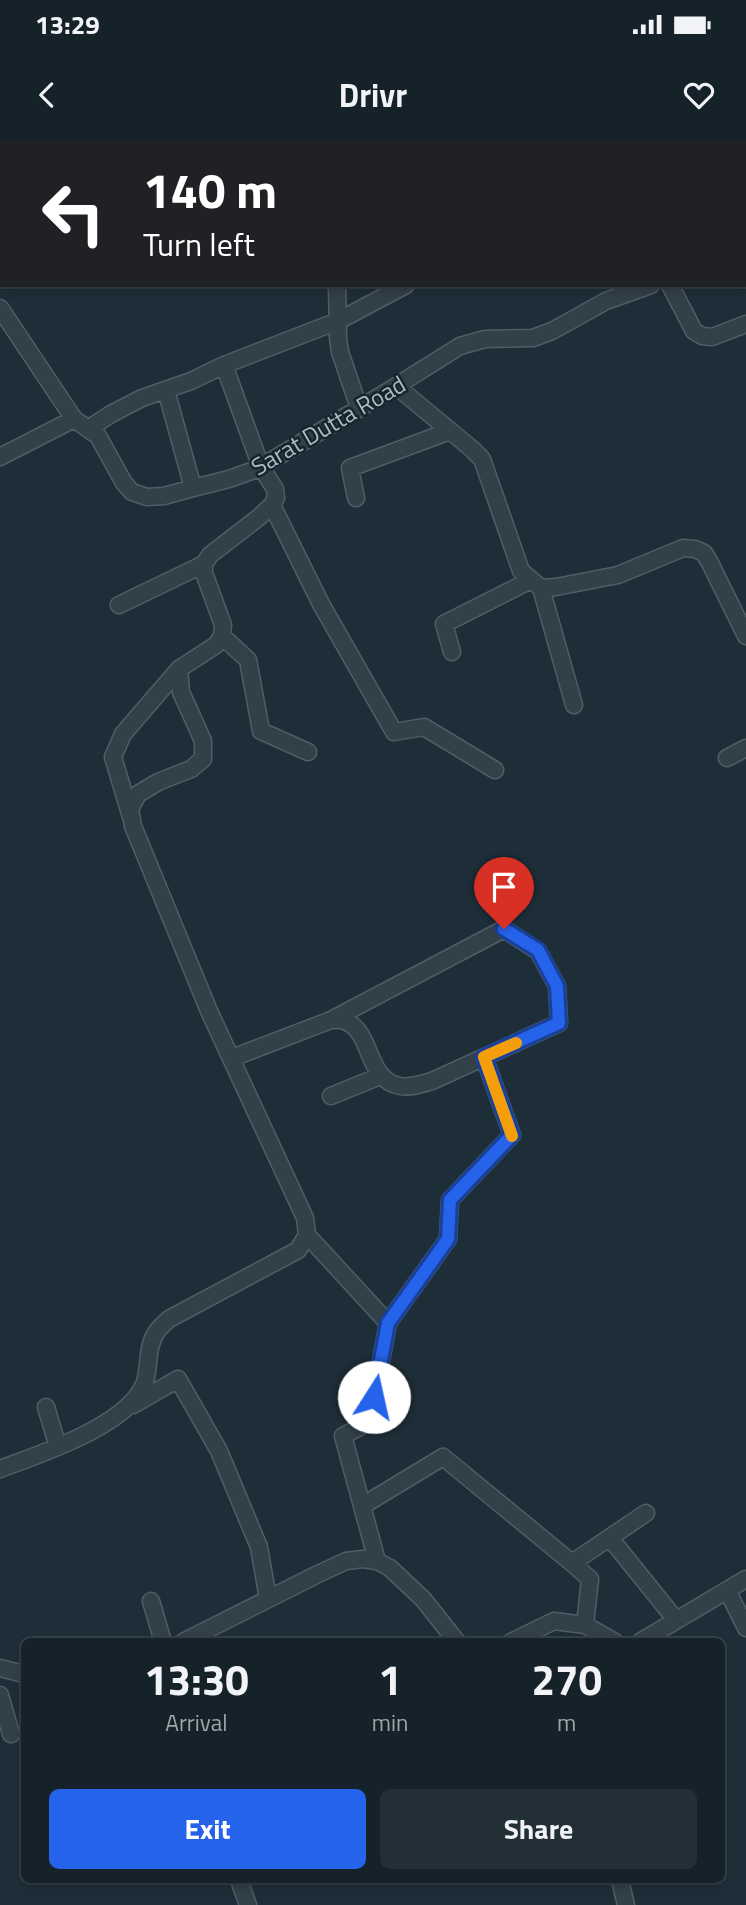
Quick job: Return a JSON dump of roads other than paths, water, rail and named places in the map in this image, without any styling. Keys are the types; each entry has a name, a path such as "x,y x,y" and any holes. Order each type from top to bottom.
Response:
{"street":[{"path":"337,287 340,352 359,408"},
{"path":"0,457 338,321 401,287"},
{"name":"Sarat Dutta Road","path":"0,308 81,424 98,436 124,483 132,492 147,497 164,496 229,479 261,467 460,346 485,338 533,338 552,331 606,301 645,287"},
{"path":"671,287 694,331 702,336 712,337 746,324"},
{"path":"119,605 204,564 210,555 258,518 276,498 275,489 261,467 224,365"},
{"path":"396,386 482,459 521,571 536,584 574,705"},
{"path":"166,390 193,488"},
{"path":"356,498 350,468 450,431"},
{"path":"272,505 321,604 394,732 424,727 495,770"},
{"path":"452,652 444,624 536,584 556,587 618,575 683,548 704,553 742,618 746,636"},
{"path":"204,564 204,573 223,625 222,636 216,645 179,669 123,734 113,757 133,826 209,1010 305,1218 307,1236 388,1323"},
{"path":"222,636 248,660 261,731 308,752"},
{"path":"133,826 130,809 138,794 158,782 191,769 203,759 203,741 181,692 179,669"},
{"path":"727,758 746,748"},
{"path":"232,1058 331,1020 504,929 538,950 557,986 559,1023 432,1081 412,1086 398,1086 380,1076 357,1028 344,1020 331,1020"},
{"path":"370,1421 388,1323 448,1239 450,1200 512,1135 484,1057"},
{"path":"331,1096 380,1076"},
{"path":"124,1410 137,1397 145,1381 150,1348 157,1331 169,1319 298,1250 307,1236"},
{"path":"0,1469 83,1435 178,1379 219,1451 259,1547 268,1599"},
{"path":"377,1561 343,1436 398,1406"},
{"path":"46,1408 58,1447"},
{"path":"362,1506 443,1457 590,1578 585,1625"},
{"path":"572,1563 646,1513"},
{"path":"610,1538 676,1620"},
{"path":"191,1638 346,1561 363,1559 390,1567 423,1599 454,1638"},
{"path":"647,1638 746,1579"},
{"path":"727,1590 746,1628"},
{"path":"151,1601 162,1638"},
{"path":"519,1638 554,1621 585,1625 608,1638"},
{"path":"0,1668 21,1673"},
{"path":"0,1695 11,1734"},
{"path":"240,1883 248,1905"},
{"path":"621,1883 626,1905"}]}
